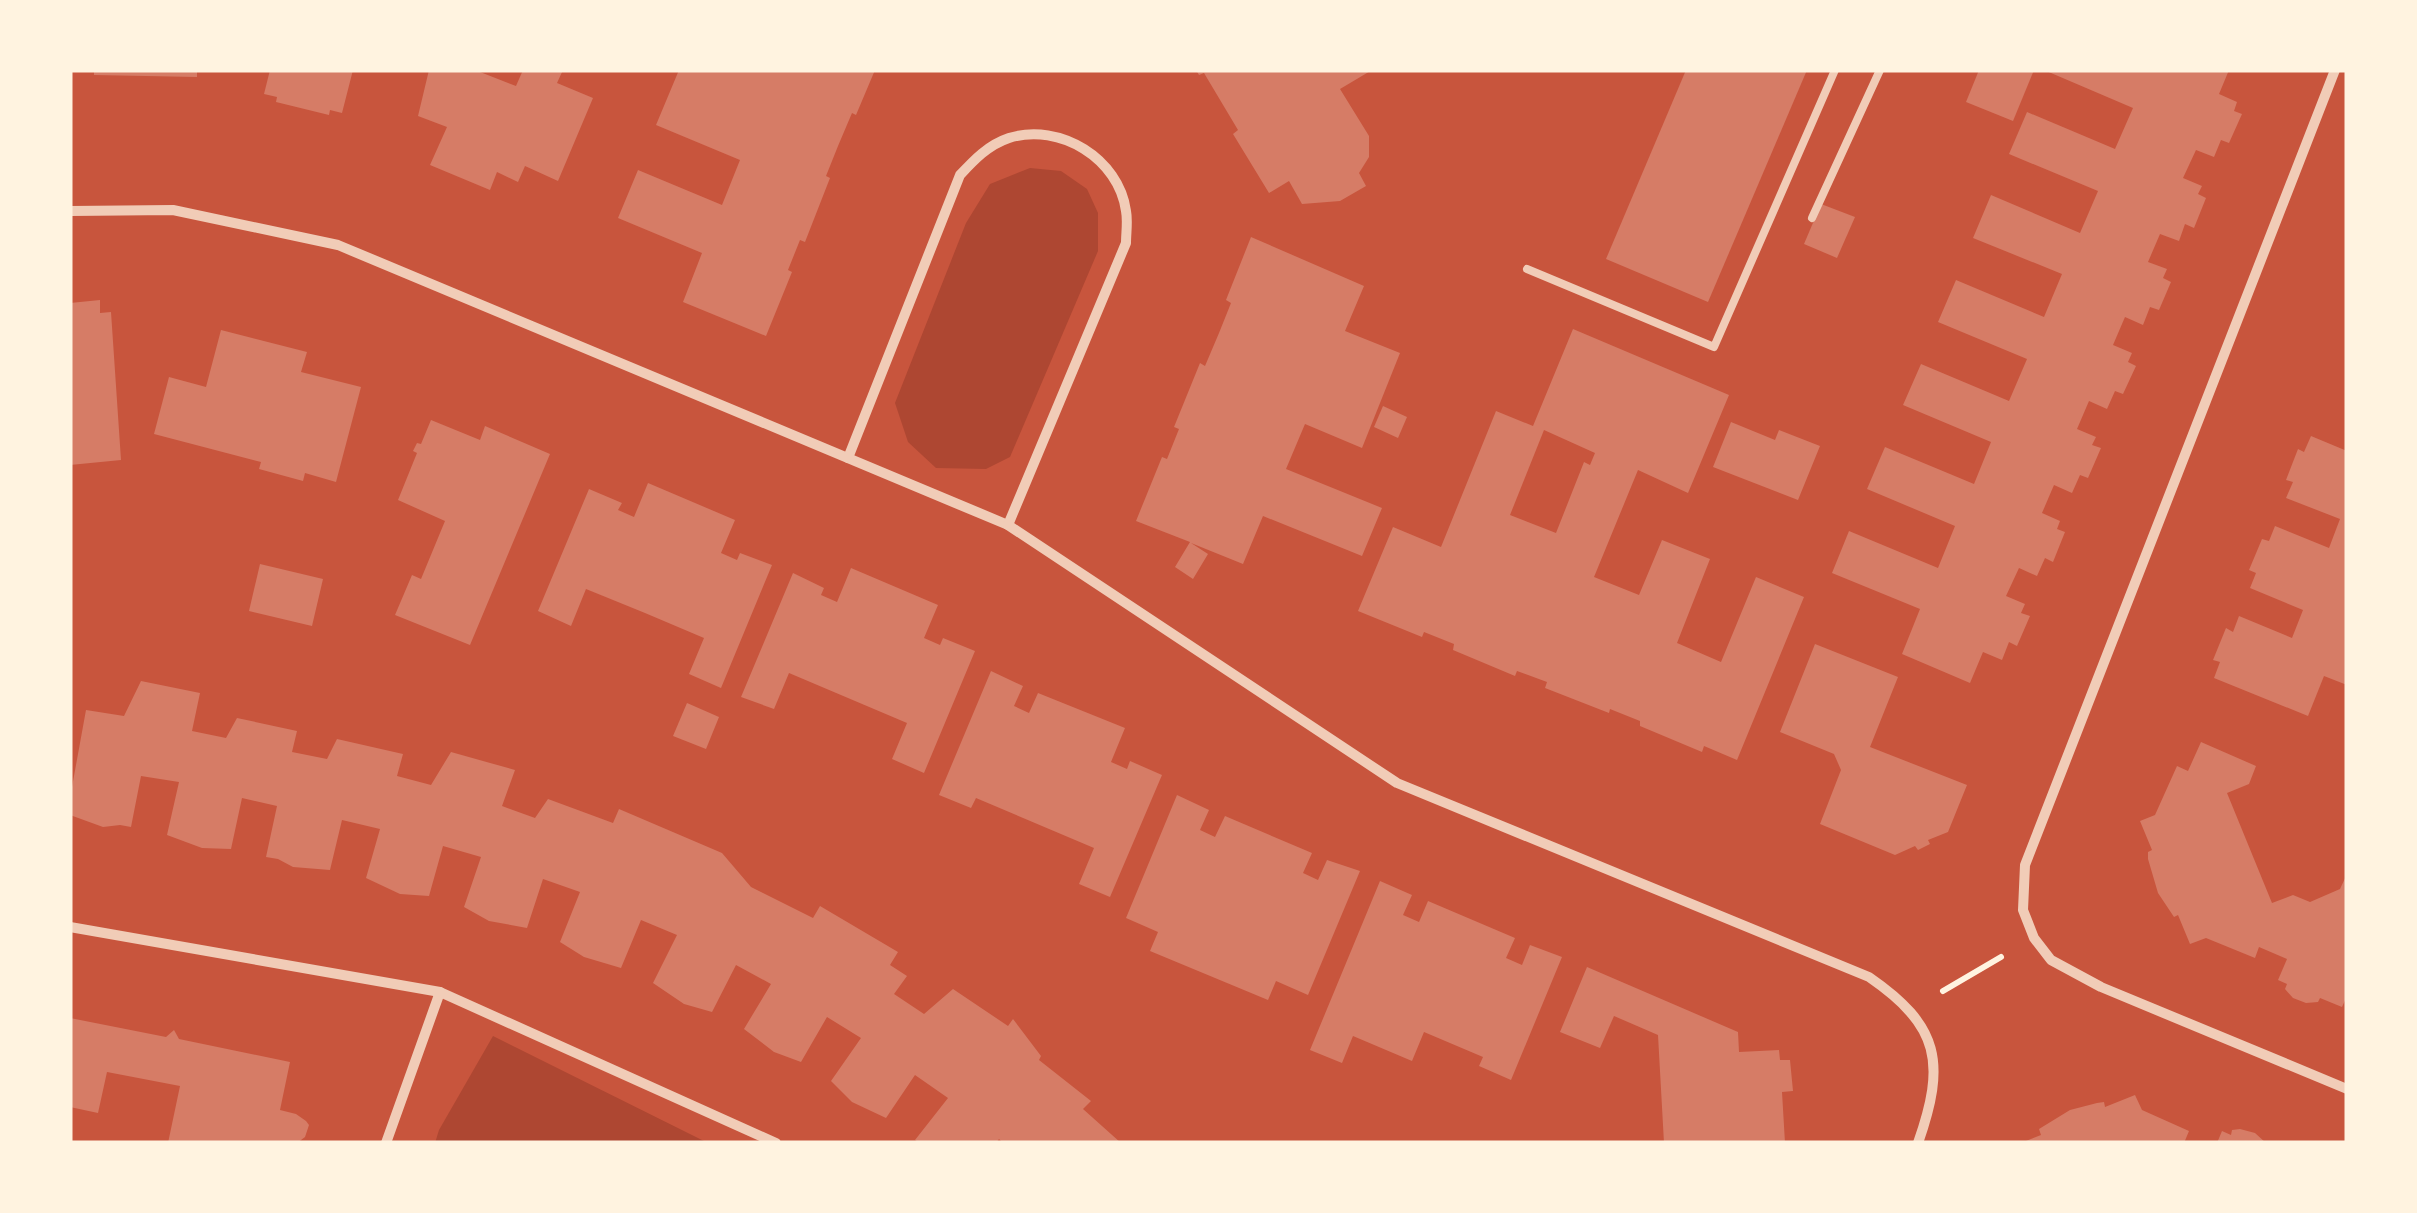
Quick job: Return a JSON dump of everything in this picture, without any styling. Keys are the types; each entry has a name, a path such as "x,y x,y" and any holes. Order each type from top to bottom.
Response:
{"street":[{"path":"2335,70 2025,866 2023,910 2034,938 2051,960 2100,987 2347,1090"},
{"path":"848,458 960,175 982,152 1010,138 1041,134 1072,141 1098,158 1116,182 1126,212 1126,243 1008,526"},
{"path":"70,211 172,210 338,245 1008,526 1397,783 1869,977 1911,1010 1928,1038 1934,1068 1933,1100 1918,1143"},
{"path":"70,927 440,992 776,1143"},
{"path":"386,1143 440,992"}],"lane":[{"path":"1527,269 1714,346 1834,70"},
{"path":"1812,218 1880,70"}],"path":[{"path":"1911,1010 2034,938"}],"shaded area":[{"path":"1030,168 1061,171 1087,189 1098,213 1098,251 1010,457 986,469 936,468 908,442 895,403 966,223 990,184"},
{"path":"493,1036 708,1143 435,1143"}],"building":[{"path":"94,70 197,70 197,77 94,75"},
{"path":"270,70 353,70 342,113 330,110 329,115 276,102 277,97 264,94"},
{"path":"429,70 475,70 516,86 523,70 563,70 557,83 593,98 558,181 525,166 518,182 497,172 490,190 430,165 447,127 418,116"},
{"path":"679,70 875,70 838,146 826,176 830,178 805,242 800,240 788,270 792,272 766,336 683,302 702,253 618,218 638,170 722,205 740,160 656,125"},
{"path":"1196,70 1372,70 1340,89 1369,136 1369,157 1359,173 1366,186 1340,201 1302,204 1289,181 1269,193 1233,134 1238,130 1204,73 1199,75"},
{"path":"1686,70 1807,70 1708,302 1606,259"},
{"path":"1979,70 2034,70 2013,121 1966,102"},
{"path":"2044,70 2229,70 2219,94 2237,102 2234,111 2242,114 2229,143 2221,140 2214,157 2196,150 2183,178 2202,186 2198,194 2206,198 2194,228 2185,224 2179,241 2160,234 2148,262 2167,269 2163,278 2171,282 2159,310 2150,307 2143,325 2125,317 2113,345 2132,353 2128,362 2136,366 2123,394 2115,391 2107,409 2089,401 2077,429 2096,437 2092,445 2101,448 2088,478 2080,475 2072,493 2054,485 2042,513 2060,521 2057,529 2065,532 2053,562 2045,558 2037,576 2019,568 2006,596 2025,604 2021,613 2030,616 2017,646 2009,642 2002,660 1983,652 1970,683 1902,654 1920,609 1832,573 1849,531 1938,568 1955,526 1867,489 1885,447 1974,484 1991,442 1903,405 1921,364 2009,401 2027,359 1938,322 1956,280 2044,317 2062,274 1973,238 1991,195 2080,233 2098,191 2009,154 2027,112 2115,149 2133,108"},
{"path":"1821,204 1855,217 1837,258 1804,244"},
{"path":"1251,237 1364,286 1345,331 1400,353 1362,448 1305,424 1286,469 1382,508 1362,556 1263,516 1243,564 1191,543 1208,554 1193,579 1175,567 1190,542 1136,521 1162,457 1167,459 1179,429 1174,427 1200,363 1205,366 1219,333 1231,303 1226,300"},
{"path":"100,300 100,313 111,312 121,460 70,465 70,303"},
{"path":"1573,329 1729,395 1688,493 1638,470 1594,577 1639,595 1662,540 1710,559 1677,643 1721,662 1756,577 1804,597 1737,760 1704,746 1702,752 1640,726 1640,721 1545,688 1547,682 1517,671 1515,676 1453,650 1454,644 1424,632 1422,637 1358,611 1393,527 1441,547 1496,411 1533,426","holes":["1544,430 1595,453 1590,465 1584,462 1556,533 1510,515"]},
{"path":"221,330 307,352 301,372 361,387 336,482 305,473 303,481 259,469 261,462 154,434 169,377 206,387"},
{"path":"1383,406 1407,417 1398,438 1374,427"},
{"path":"431,420 480,440 485,426 550,454 470,645 395,615 412,575 421,579 445,521 398,500 417,453 413,451 417,443 421,444"},
{"path":"1731,422 1775,440 1779,430 1820,446 1798,500 1713,467"},
{"path":"2311,436 2347,451 2347,685 2324,676 2308,716 2214,678 2220,662 2213,660 2226,628 2233,632 2239,616 2292,638 2303,610 2250,588 2256,573 2249,570 2262,539 2269,541 2275,526 2329,548 2340,519 2286,498 2293,482 2286,480 2298,449 2304,452"},
{"path":"648,483 735,520 721,553 737,560 740,553 772,565 721,688 689,674 704,638 645,613 586,589 571,626 538,611 589,489 622,503 618,510 634,517"},
{"path":"260,564 323,579 312,626 249,611"},
{"path":"851,568 938,605 924,638 940,645 943,638 975,651 924,773 892,759 907,723 789,673 774,709 741,697 793,573 824,588 821,595 837,602"},
{"path":"1815,644 1898,677 1870,747 1967,785 1948,832 1928,840 1930,844 1895,855 1820,824 1841,770 1834,754 1780,732"},
{"path":"991,671 1023,686 1014,706 1029,713 1038,693 1125,728 1111,762 1127,769 1130,761 1162,775 1110,897 1079,884 1094,848 976,798 971,808 939,795"},
{"path":"141,681 200,693 192,731 226,738 237,718 297,731 292,752 327,759 337,739 403,754 397,776 431,785 451,752 515,770 502,806 535,818 548,799 613,823 619,809 722,853 751,887 813,918 820,906 898,952 890,965 907,976 894,994 924,1014 953,989 1008,1026 1013,1019 1041,1056 1039,1060 1091,1101 1083,1109 1121,1143 1003,1143 999,1139 996,1143 920,1143 915,1140 948,1098 915,1075 886,1118 852,1102 831,1081 861,1038 827,1017 801,1062 774,1052 744,1029 771,984 736,965 712,1012 684,1004 653,983 677,935 641,920 621,968 584,957 560,942 580,892 543,879 527,928 489,921 464,907 481,857 443,846 429,896 400,894 366,878 380,829 342,820 330,870 293,867 266,857 277,806 242,798 231,849 202,848 167,835 179,782 141,776 131,827 103,827 70,815 86,710 124,716"},
{"path":"687,703 719,717 706,749 673,736"},
{"path":"2201,742 2256,766 2249,784 2227,793 2272,903 2293,895 2310,902 2340,889 2347,874 2347,996 2342,1007 2320,998 2318,1002 2306,1003 2293,998 2285,989 2287,984 2278,980 2287,959 2259,947 2255,958 2206,938 2190,944 2178,915 2174,917 2158,893 2148,859 2152,850 2140,821 2155,815 2177,766 2188,771"},
{"path":"1177,795 1209,810 1200,830 1215,837 1225,816 1312,853 1303,873 1318,880 1327,860 1360,871 1308,995 1276,981 1268,1000 1150,951 1158,932 1126,918"},
{"path":"1380,881 1412,895 1403,915 1419,922 1428,901 1515,938 1506,958 1522,965 1530,945 1562,957 1511,1080 1479,1066 1483,1057 1424,1032 1412,1061 1353,1036 1342,1063 1310,1050"},
{"path":"1587,967 1738,1032 1739,1052 1779,1050 1780,1060 1790,1060 1793,1091 1782,1092 1785,1143 1664,1143 1658,1035 1614,1016 1600,1048 1560,1032"},
{"path":"70,1018 166,1037 174,1030 179,1039 290,1062 280,1110 306,1121 309,1125 305,1137 297,1143 168,1143 180,1086 107,1072 98,1113 70,1107"},
{"path":"2135,1095 2142,1110 2189,1131 2184,1143 2021,1143 2041,1135 2039,1129 2070,1110 2104,1102 2105,1107"},
{"path":"2232,1130 2255,1133 2266,1143 2217,1143 2222,1131 2231,1135"}]}
